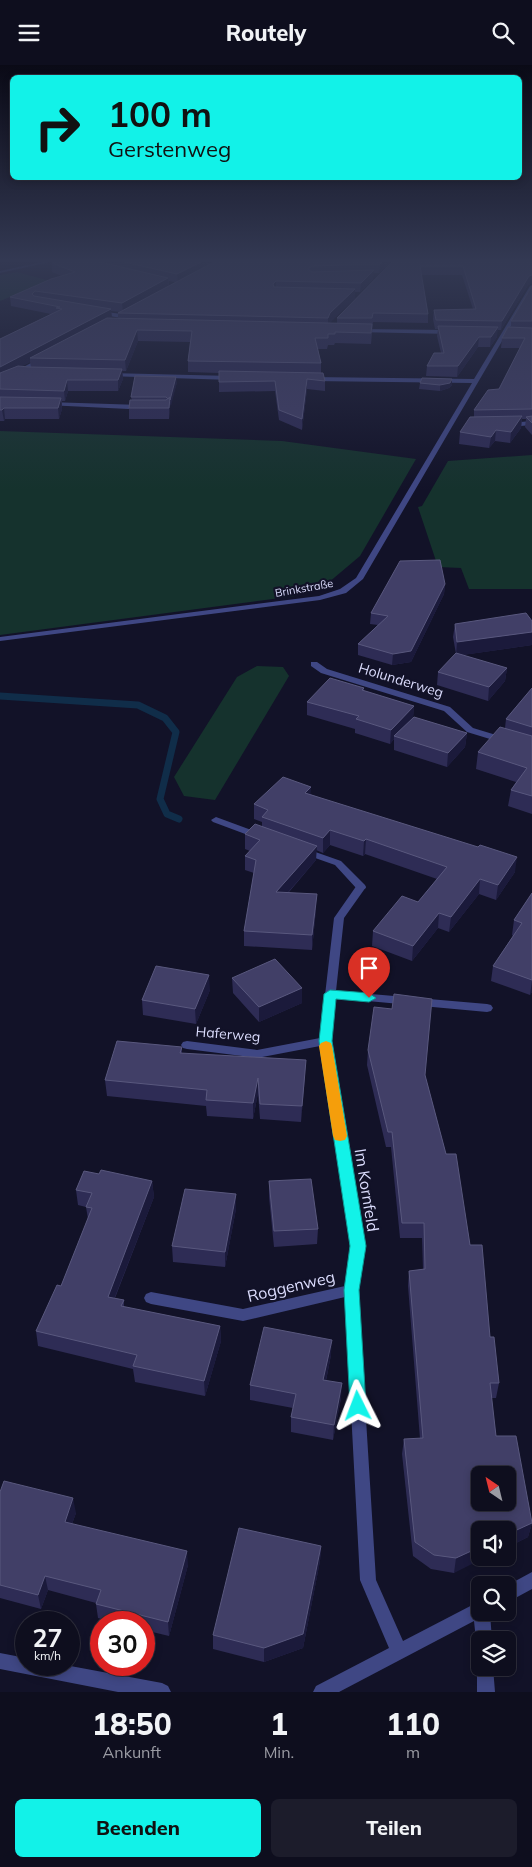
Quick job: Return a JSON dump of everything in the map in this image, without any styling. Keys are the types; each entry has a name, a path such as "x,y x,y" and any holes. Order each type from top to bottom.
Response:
{"street":[{"name":"Brinkstraße","path":"0,639 320,598 343,591 359,579 500,338"},
{"path":"0,382 51,355"},
{"path":"18,372 30,374"},
{"path":"99,375 237,378"},
{"path":"306,379 476,381"},
{"path":"38,404 149,407"},
{"path":"502,425 532,423"},
{"path":"450,424 459,425"},
{"name":"Holunderweg","path":"314,664 324,671 447,709 470,730 514,744"},
{"path":"216,821 272,840"},
{"name":"Im Kornfeld","path":"291,847 338,863 361,887 338,918 325,1041 358,1246 351,1290 368,1580 398,1651"},
{"path":"330,994 487,1008"},
{"name":"Haferweg","path":"187,1045 258,1054 325,1041"},
{"name":"Roggenweg","path":"151,1298 243,1315 351,1290"},
{"path":"516,1589 532,1580"},
{"path":"322,1692 471,1614"},
{"path":"0,1661 162,1692"},
{"path":"485,1676 486,1692"}],"green space":[{"path":"0,431 282,441 416,459 360,556 328,583 295,596 0,635"},
{"path":"532,455 532,589 469,589 461,568 438,567 418,507 422,506 448,461"},
{"path":"257,666 283,667 289,676 215,800 184,796 174,777 237,677"}],"building":[{"path":"2,338 56,338 0,367 0,339"},
{"path":"69,338 134,338 125,360 30,358"},
{"path":"191,338 328,338 315,338 321,363 188,361"},
{"path":"441,338 478,338 458,366 427,366 434,353 444,353"},
{"path":"502,338 532,338 532,409 474,410 488,390 499,389 525,338"},
{"path":"18,366 122,369 118,380 67,380 64,391 0,389 0,373"},
{"path":"219,371 323,373 325,381 307,379 302,419 279,410 275,381 219,382"},
{"path":"135,376 176,377 170,400 170,397 168,399 166,397 131,397"},
{"path":"422,378 452,379 450,383 440,385 420,383"},
{"path":"0,397 61,398 58,408 4,408 0,410"},
{"path":"170,397 169,408 129,408 130,400 166,400"},
{"path":"522,416 511,432 496,430 491,437 460,432 470,417"},
{"path":"532,416 532,423 526,417"},
{"path":"440,560 445,584 411,651 393,654 358,644 388,616 371,613 400,561"},
{"path":"526,613 532,621 532,632 457,642 455,624"},
{"path":"456,653 507,668 489,687 438,672"},
{"path":"330,678 414,706 391,730 356,719 359,716 307,702"},
{"path":"532,688 532,727 506,719"},
{"path":"414,717 467,733 448,753 394,736"},
{"path":"500,727 532,736 532,796 511,790 527,768 478,752"},
{"path":"283,777 311,787 305,793 478,847 480,845 517,857 498,885 480,879 451,917 439,913 413,946 373,931 402,896 418,902 447,867 366,839 364,841 330,830 323,838 262,817 268,810 254,804"},
{"path":"255,824 317,846 276,892 317,894 312,935 244,931 256,860 245,856 260,840 245,834"},
{"path":"532,893 532,980 493,966 522,923 514,920"},
{"path":"275,959 302,988 259,1007 232,978"},
{"path":"156,966 209,975 195,1009 142,1000"},
{"path":"394,994 432,999 425,1075 446,1154 456,1154 470,1245 482,1245 490,1337 494,1337 499,1383 490,1383 496,1436 516,1436 532,1523 516,1530 516,1521 471,1521 471,1551 456,1558 434,1555 415,1542 404,1439 423,1438 409,1271 425,1269 424,1223 402,1223 392,1132 388,1132 368,1050 374,1007 392,1009"},
{"path":"117,1041 182,1047 180,1053 306,1060 302,1106 260,1104 258,1078 253,1103 206,1100 207,1090 105,1080"},
{"path":"101,1170 152,1181 108,1297 124,1300 121,1306 220,1326 204,1381 133,1366 137,1355 36,1331 57,1285 61,1286 92,1208 86,1207 92,1193 76,1190 84,1171 99,1174"},
{"path":"311,1179 318,1229 274,1231 269,1181"},
{"path":"185,1189 236,1194 225,1252 172,1246"},
{"path":"264,1327 332,1340 323,1380 342,1383 334,1425 291,1417 296,1394 250,1385"},
{"path":"4,1481 73,1498 65,1522 187,1551 168,1622 155,1619 155,1611 124,1611 96,1604 101,1590 45,1576 38,1595 0,1585 0,1492"},
{"path":"239,1528 321,1546 303,1634 264,1648 213,1635"}],"waterway":[{"path":"0,696 138,705 165,718 176,732 160,799 167,814 179,819"}],"slow traffic":[{"path":"326,1046 340,1136"}],"route":[{"path":"358,1406 351,1290 358,1246 325,1041 330,994 369,998"}]}
